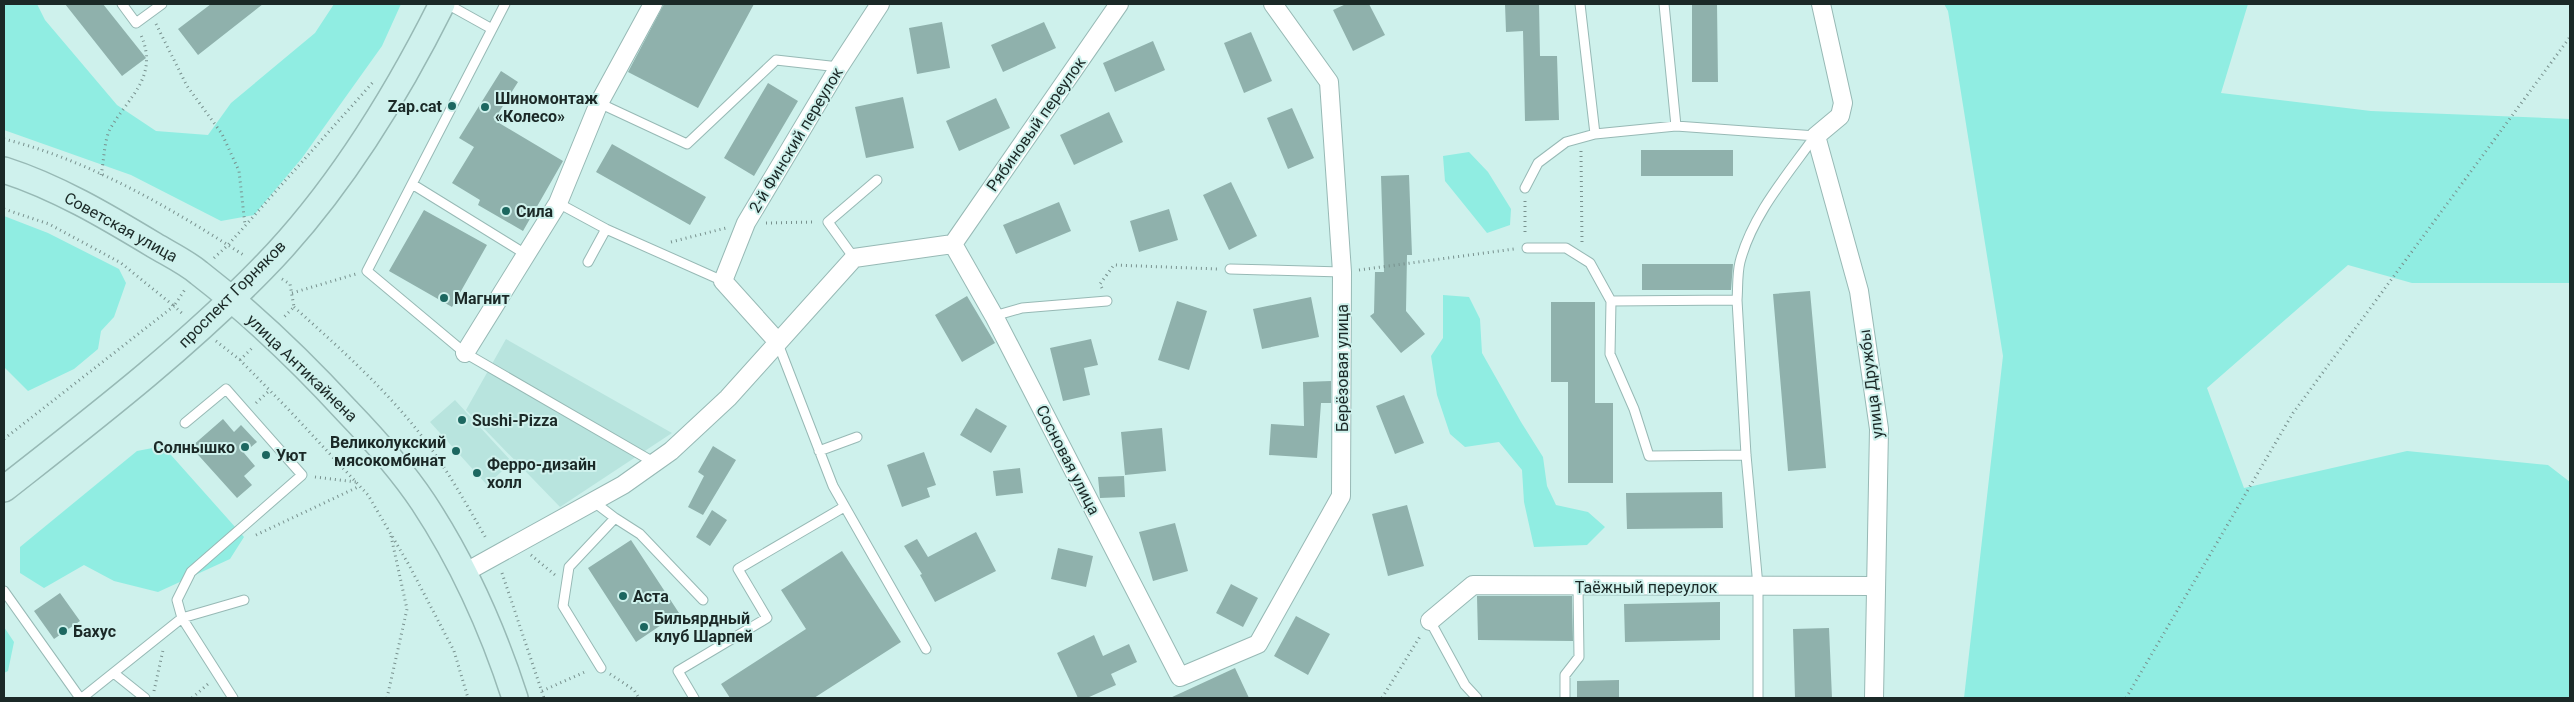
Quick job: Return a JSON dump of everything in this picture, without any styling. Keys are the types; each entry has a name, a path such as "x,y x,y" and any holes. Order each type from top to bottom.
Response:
{"main road":[{"name":"проспект Горняков","path":"4,489 90,422 179,348 263,268 333,186 419,50 442,4"},
{"name":"Советская улица","path":"4,170 36,180 122,226 198,272 230,300"},
{"name":"улица Антикайнена","path":"230,300 324,386 378,444 422,501 464,573 505,667 515,698"}],"street":[{"path":"465,353 558,203 599,103 653,4"},
{"name":"2-й Финский переулок","path":"723,281 746,223 839,67 880,4"},
{"name":"Рябиновый переулок","path":"953,244 1119,4"},
{"name":"Берёзовая улица","path":"1180,678 1258,644 1341,496 1342,272 1329,82 1273,4"},
{"path":"1816,136 1840,116 1843,103 1821,4"},
{"name":"улица Дружбы","path":"1816,136 1860,291 1879,429 1874,698"},
{"path":"464,573 594,502 655,464 728,398 777,341 854,258 953,244"},
{"name":"Сосновая улица","path":"953,244 994,316 1180,678"},
{"path":"723,281 777,341"},
{"name":"Таёжный переулок","path":"1430,621 1473,585 1578,587 1876,586"}],"lane":[{"path":"122,4 136,23 162,4"},
{"path":"447,4 492,29"},
{"path":"505,4 368,271 465,353 655,464"},
{"path":"1580,4 1595,134"},
{"path":"1664,4 1676,126"},
{"path":"599,103 687,144 776,60 839,67"},
{"path":"1525,188 1538,163 1566,142 1595,134 1676,126 1816,136"},
{"path":"1758,698 1758,586 1746,455 1737,300 1740,262 1749,239 1766,206 1816,136"},
{"path":"854,258 828,222 877,180"},
{"path":"412,184 527,255"},
{"path":"558,203 606,229 723,281"},
{"path":"588,262 606,229"},
{"path":"1527,248 1566,248 1590,263 1611,301 1610,354 1634,409 1649,456 1746,455"},
{"path":"1230,269 1342,272"},
{"path":"1611,301 1737,300"},
{"path":"994,316 1022,308 1107,302"},
{"path":"777,341 833,486 926,649"},
{"path":"185,423 226,389 302,475 191,572 180,590 177,600 182,618 233,698"},
{"path":"819,450 857,437"},
{"path":"594,502 640,534 703,600"},
{"path":"694,698 678,671 767,618 738,569 844,507"},
{"path":"601,668 563,606 569,567 615,518"},
{"path":"1565,698 1565,675 1579,657 1578,587"},
{"path":"4,591 81,698 115,674 182,618 244,600"},
{"path":"1430,621 1465,685 1477,698"},
{"path":"115,674 145,698"}],"path":[{"path":"151,12 187,86 222,134 239,171 245,226"},
{"path":"101,175 109,131 139,88 149,60 136,23"},
{"path":"2126,698 2293,413 2570,37"},
{"path":"4,209 49,224 121,263 174,306 198,272 228,245 374,80"},
{"path":"4,138 56,156 101,175 145,197 228,245"},
{"path":"1580,138 1582,258"},
{"path":"1342,272 1527,248 1525,188"},
{"path":"649,248 746,223 828,222"},
{"path":"1107,302 1100,284 1114,265 1230,269"},
{"path":"292,293 368,271"},
{"path":"247,413 270,390"},
{"path":"289,410 368,495 454,651 468,698"},
{"path":"302,475 356,482"},
{"path":"228,539 232,546 360,486"},
{"path":"387,698 408,609 390,533"},
{"path":"526,552 541,564"},
{"path":"1382,698 1430,621"},
{"path":"153,698 168,630"},
{"path":"601,668 634,690 639,698"},
{"path":"192,698 218,675"},
{"path":"542,691 577,675"}],"shaded area":[{"path":"4,4 37,4 45,20 117,105 156,131 208,135 231,103 315,33 334,4 401,4 382,46 302,158 254,215 221,221 131,175 4,130"},
{"path":"1944,4 2248,4 2221,93 2371,111 2570,119 2570,283 2412,283 2348,265 2207,388 2244,488 2407,451 2548,465 2570,482 2570,698 1964,698 2003,356 1948,11"},
{"path":"1469,152 1488,172 1511,209 1510,225 1487,233 1445,181 1443,156"},
{"path":"4,216 48,233 119,269 126,283 114,317 101,331 98,349 74,369 28,391 4,367"},
{"path":"1443,295 1469,297 1480,319 1482,353 1543,457 1547,486 1556,505 1588,512 1605,527 1587,545 1534,547 1524,502 1522,470 1499,442 1465,447 1450,434 1437,395 1431,356 1443,338"},
{"path":"506,339 672,433 560,507 466,410"},
{"path":"455,400 512,462 487,485 430,422"},
{"path":"163,446 244,537 230,559 158,592 114,581 84,565 44,588 20,573 20,547 137,451"},
{"path":"4,627 14,642 8,671 4,673"}],"building":[{"path":"65,4 103,4 146,58 122,76"},
{"path":"211,4 263,4 198,55 178,29"},
{"path":"664,4 754,4 698,108 628,72"},
{"path":"1346,4 1369,4 1385,35 1353,51 1333,10"},
{"path":"1505,4 1539,4 1540,56 1557,56 1559,120 1525,121 1523,31 1506,32"},
{"path":"1692,4 1717,4 1718,82 1692,82"},
{"path":"942,22 950,68 917,74 909,28"},
{"path":"1044,22 1056,48 1003,72 991,45"},
{"path":"1251,32 1272,81 1244,93 1224,43"},
{"path":"1153,41 1165,70 1115,92 1103,63"},
{"path":"501,71 518,82 494,120 563,161 523,231 478,205 480,200 452,183 474,147 459,138"},
{"path":"768,83 798,101 754,176 724,158"},
{"path":"903,97 914,148 866,158 855,107"},
{"path":"996,98 1010,128 959,151 946,121"},
{"path":"1292,108 1314,158 1288,169 1267,118"},
{"path":"1109,112 1123,142 1074,165 1060,135"},
{"path":"612,144 706,197 690,225 596,172"},
{"path":"1641,150 1733,150 1733,176 1641,176"},
{"path":"1409,175 1412,255 1407,255 1406,311 1425,334 1401,353 1370,316 1374,313 1375,272 1384,272 1381,176"},
{"path":"1231,182 1257,236 1229,250 1203,195"},
{"path":"1059,202 1071,231 1016,254 1003,225"},
{"path":"1169,209 1178,240 1139,252 1130,221"},
{"path":"424,210 487,245 452,307 389,271"},
{"path":"1642,264 1733,264 1731,290 1642,290"},
{"path":"1810,291 1826,468 1788,471 1773,294"},
{"path":"967,296 995,343 962,362 935,315"},
{"path":"1311,297 1319,337 1262,349 1253,309"},
{"path":"1177,301 1207,311 1189,370 1158,360"},
{"path":"1551,302 1595,302 1595,403 1613,403 1613,483 1568,483 1568,382 1551,382"},
{"path":"1091,339 1098,365 1084,368 1090,395 1063,401 1050,348"},
{"path":"1331,381 1331,403 1321,403 1317,458 1269,455 1271,424 1304,426 1303,382"},
{"path":"1404,395 1424,443 1395,454 1376,406"},
{"path":"976,408 1007,426 991,453 960,435"},
{"path":"223,419 234,432 241,425 257,442 244,453 255,466 244,476 252,485 237,498 191,447"},
{"path":"1162,428 1166,471 1125,475 1121,432"},
{"path":"713,446 736,460 703,515 688,507 704,476 698,472"},
{"path":"924,452 936,485 927,488 930,497 902,507 887,465"},
{"path":"1020,468 1023,493 996,496 993,471"},
{"path":"1124,476 1125,497 1100,498 1098,477"},
{"path":"1722,492 1723,528 1627,529 1626,493"},
{"path":"1407,505 1424,566 1388,576 1372,514"},
{"path":"712,510 727,520 710,546 696,537"},
{"path":"1175,523 1188,571 1153,581 1139,532"},
{"path":"976,532 996,571 935,602 920,575 922,574 904,546 917,539 928,557"},
{"path":"631,540 679,613 636,642 588,568"},
{"path":"1058,548 1093,556 1086,587 1051,579"},
{"path":"842,551 901,642 814,698 730,698 721,684 806,629 781,590"},
{"path":"1231,584 1258,598 1243,627 1216,613"},
{"path":"60,593 80,621 54,639 34,611"},
{"path":"1477,596 1572,596 1573,641 1478,640"},
{"path":"1720,602 1720,640 1625,642 1624,604"},
{"path":"1296,616 1330,634 1308,675 1274,656"},
{"path":"1829,628 1832,698 1795,698 1793,629"},
{"path":"1094,635 1103,656 1129,644 1137,662 1111,674 1116,685 1087,698 1078,698 1057,653"},
{"path":"1235,668 1249,698 1170,698"},
{"path":"1619,680 1619,698 1577,698 1577,681"}],"place":[{"name":"Zap.cat","path":"452,106"},
{"name":"Шиномонтаж «Колесо»","path":"485,107"},
{"name":"Сила","path":"506,211"},
{"name":"Магнит","path":"444,298"},
{"name":"Sushi-Pizza","path":"462,420"},
{"name":"Солнышко","path":"245,447"},
{"name":"Великолукский мясокомбинат","path":"456,451"},
{"name":"Уют","path":"266,455"},
{"name":"Ферро-дизайн холл","path":"477,473"},
{"name":"Аста","path":"623,596"},
{"name":"Бильярдный клуб Шарпей","path":"644,627"},
{"name":"Бахуc","path":"63,631"}]}
